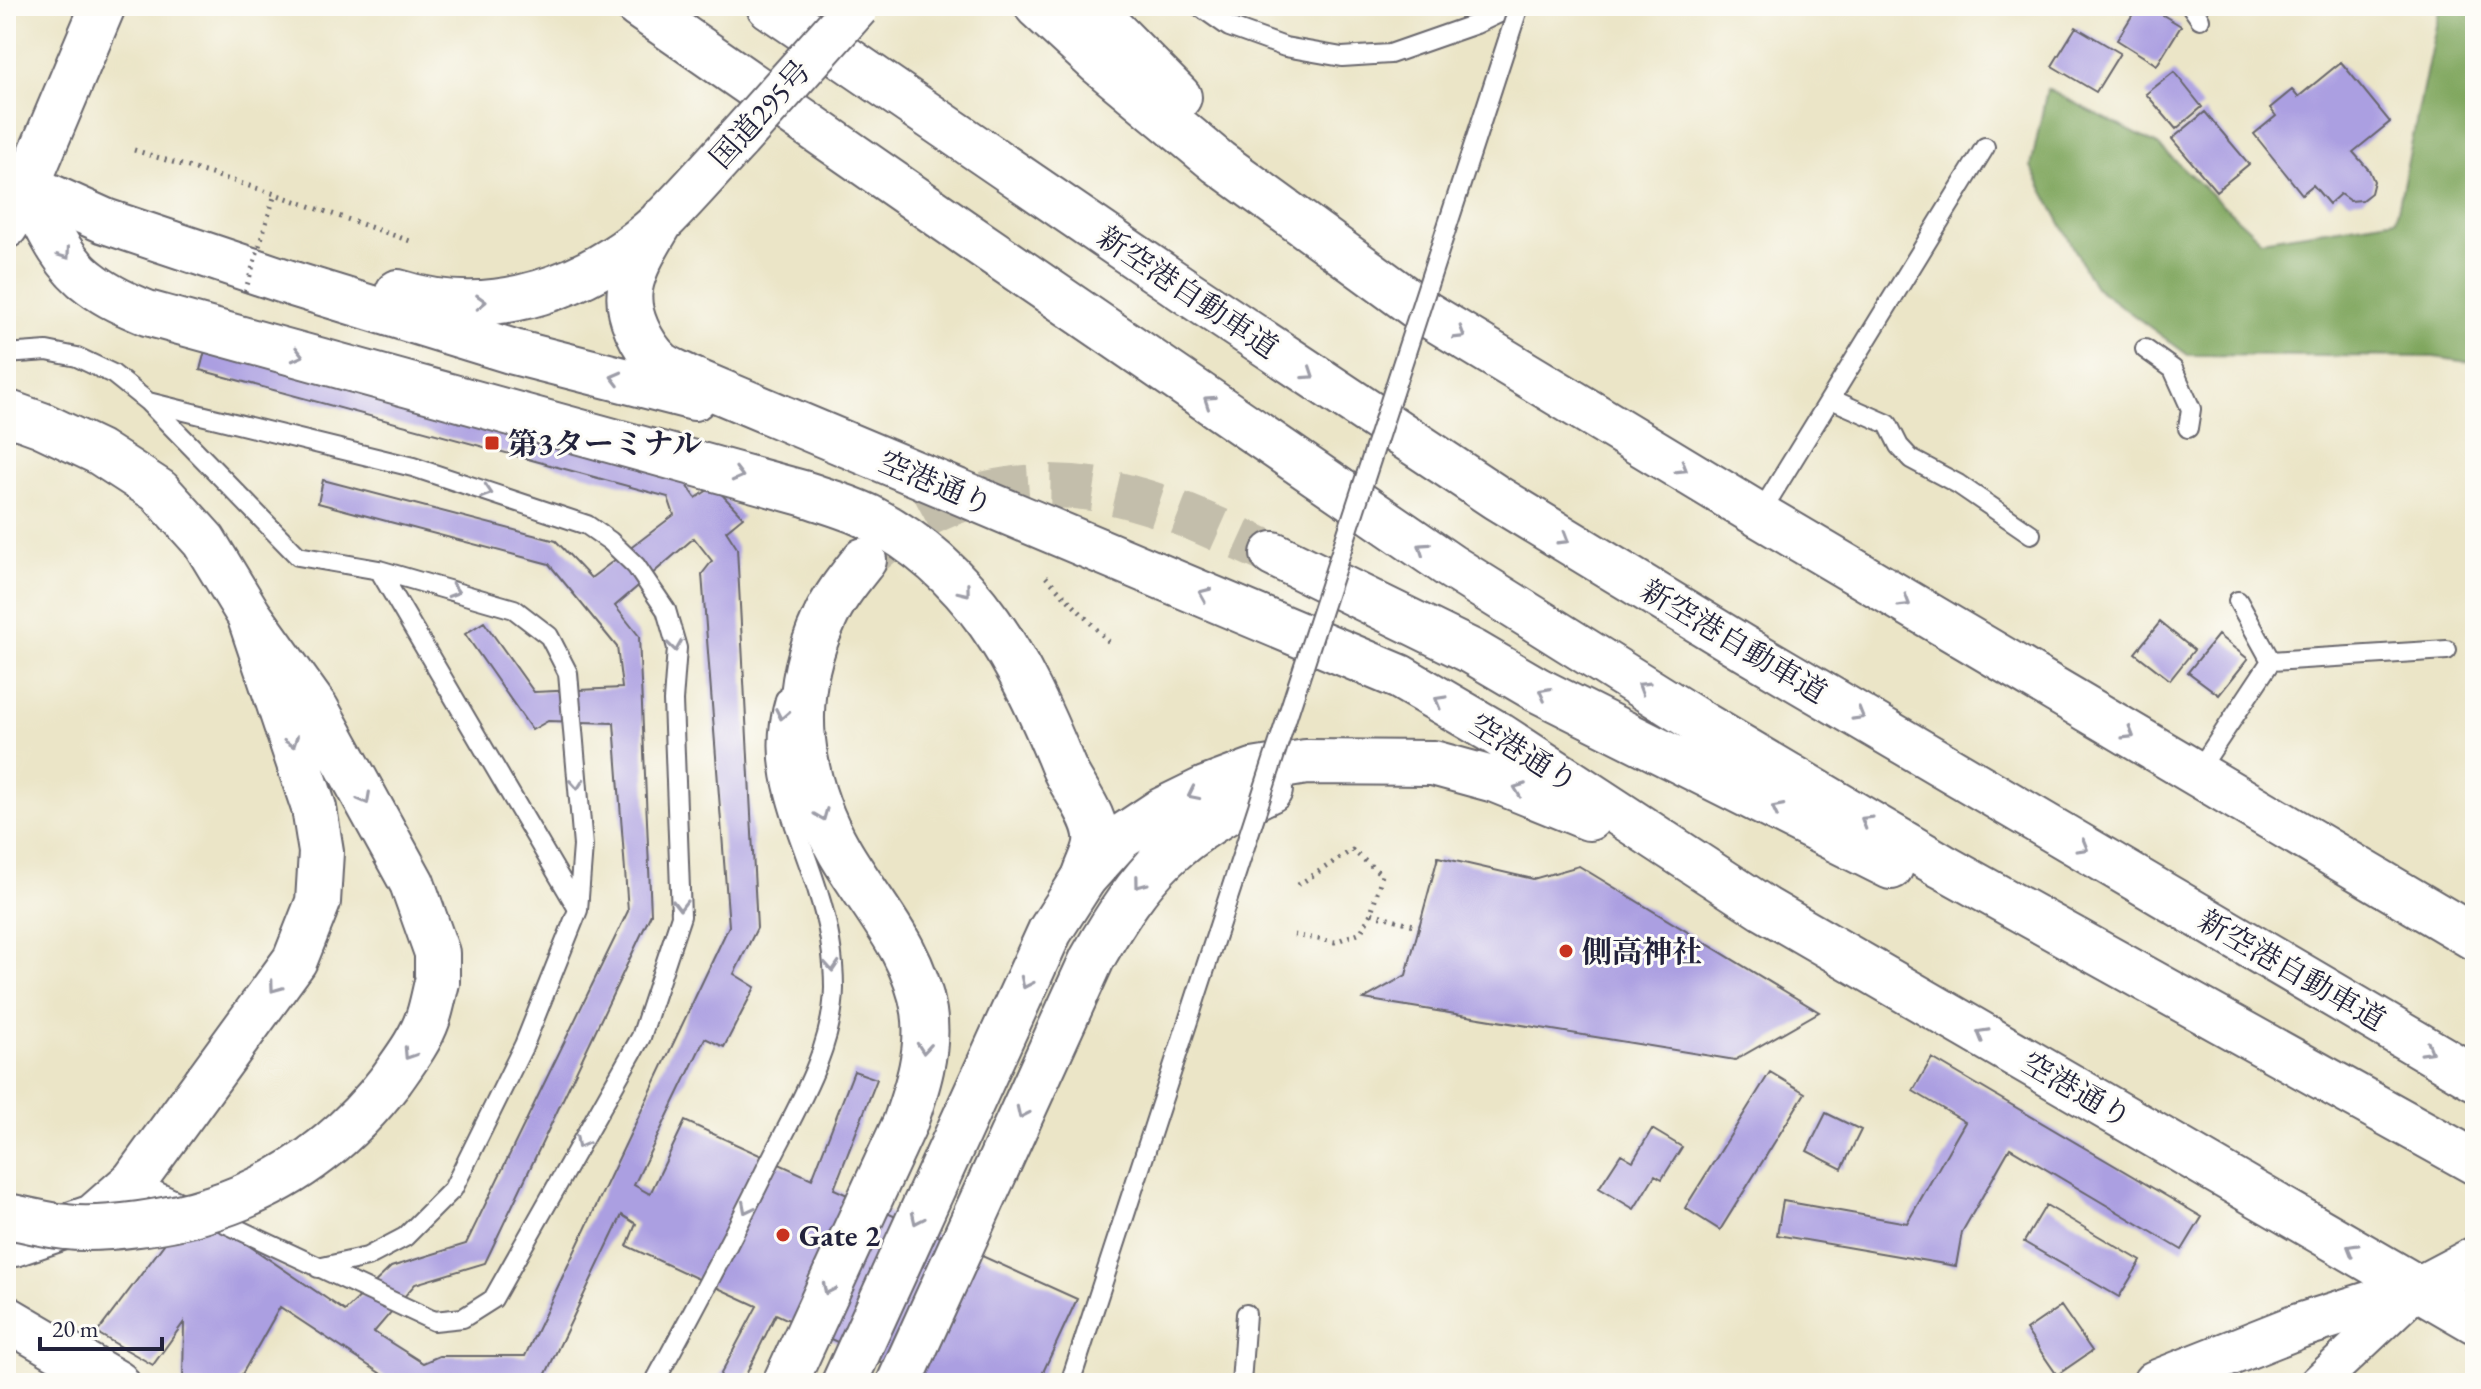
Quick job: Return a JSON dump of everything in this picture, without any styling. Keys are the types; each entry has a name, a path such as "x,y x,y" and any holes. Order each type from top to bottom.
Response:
{"main road":[{"path":"6,226 17,181 103,6"},
{"path":"638,6 1450,566 1702,724 1942,866 2461,1154"},
{"path":"769,6 1013,173"},
{"path":"821,6 910,75 1013,173"},
{"name":"国道295号","path":"662,220 857,6"},
{"path":"1037,6 1099,63 1218,162 1425,313 1759,515 2475,938"},
{"path":"1089,6 1327,240"},
{"name":"新空港自動車道","path":"1013,173 1497,498 1756,655 2475,1078"},
{"path":"17,181 132,208 405,295 455,303 508,301 557,289 609,262 662,220"},
{"path":"17,181 105,221 293,284 514,352 740,410 827,436"},
{"path":"17,181 67,259 89,282 116,300 147,313 806,494 868,516 920,548 960,584 989,621 1024,677 1065,771 1090,815 1096,842 1084,878"},
{"name":"空港通り","path":"662,220 641,258 629,290 631,315 643,342 661,364 1400,677 1496,733 1765,909 2475,1321"},
{"path":"6,412 99,452 159,491 204,541 249,615 317,710 412,883 437,953 437,982 428,1018 412,1051 372,1105 317,1156 272,1185 221,1206 171,1220 121,1226 68,1227 6,1216"},
{"path":"1273,554 1473,652 1538,690 2461,1154"},
{"path":"785,1383 905,1123 918,1087 925,1048 924,1012 913,974 897,937 840,852 823,818 805,761 801,716 812,650 824,618 842,587 864,560"},
{"path":"6,1244 93,1217 134,1181 295,960 318,902 321,852 314,808 249,615"},
{"path":"899,1383 1092,959 1119,911 1150,871 1186,837 1231,808 1321,770 1378,761"},
{"path":"844,1383 1050,931 1084,878 1120,838 1162,810 1205,789 1253,771 1279,766 1306,762 1433,763 1495,780 1634,837 1765,909"},
{"path":"2155,1383 2299,1326 2420,1288 2475,1259"},
{"path":"6,1318 117,1383"},
{"path":"6,1335 80,1360"}],"street":[{"path":"2318,1383 2420,1288"}],"lane":[{"path":"1199,6 1229,27 1285,47 1342,57 1390,54 1476,24 1516,6"},
{"path":"1070,1383 1516,6"},
{"path":"1759,515 1985,147"},
{"path":"2145,349 2173,369 2191,409 2188,428"},
{"path":"6,354 47,351 77,357 113,374 148,402 298,556 379,570 514,609 549,636 568,673 583,846 578,910 524,1045 453,1189 405,1237 367,1257 318,1268"},
{"path":"1831,399 1888,424 1899,446 1911,459 1958,484 2031,534"},
{"path":"134,1181 434,1321 463,1318 493,1299 641,1037 681,916 673,701 677,648 666,610 636,566 610,541 587,525 413,467 148,402"},
{"path":"379,570 578,910"},
{"path":"2238,601 2271,661"},
{"path":"654,1383 745,1212 806,1088 829,1023 834,989 827,923 789,809 777,748 781,714 790,683 824,618"},
{"path":"2271,661 2447,650"},
{"path":"2196,774 2271,661"},
{"path":"1241,1383 1246,1314"}],"path":[{"path":"134,150 413,242"},
{"path":"245,292 275,194"},
{"path":"1039,569 1112,645"},
{"path":"1294,935 1335,942 1361,932 1371,913 1382,875 1352,850 1298,885"},
{"path":"1371,913 1421,927"}],"green space":[{"path":"2440,6 2475,6 2475,363 2434,357 2188,355 2094,286 2031,167 2047,89 2158,145 2261,240 2396,219"}],"building":[{"path":"2138,6 2148,6 2181,26 2157,65 2117,40"},
{"path":"2076,27 2120,53 2096,92 2052,66"},
{"path":"2341,62 2390,122 2353,152 2369,170 2374,181 2371,193 2362,200 2350,201 2340,194 2329,204 2313,185 2302,194 2254,134 2276,116 2270,108 2292,90 2298,97"},
{"path":"2174,72 2202,107 2176,129 2146,94"},
{"path":"2205,112 2249,164 2216,191 2172,139"},
{"path":"206,347 677,471 696,498 714,486 743,517 726,531 737,548 757,928 734,974 755,987 724,1047 705,1038 634,1185 650,1194 685,1121 812,1179 854,1071 877,1079 834,1189 1077,1299 1038,1383 927,1383 776,1314 742,1383 716,1383 757,1306 627,1246 636,1224 622,1215 543,1380 395,1383 280,1307 237,1383 183,1383 184,1322 153,1365 97,1333 192,1207 345,1311 391,1267 466,1244 628,911 614,723 548,721 532,730 465,634 484,622 534,692 622,688 617,647 549,564 318,503 323,480 556,541 591,578 674,515 668,497 200,370","holes":["694,538 712,561 702,574 729,926 525,1356 439,1356 423,1363 374,1332 415,1284 485,1263 651,914 639,636 615,606"]},
{"path":"2160,622 2194,650 2170,680 2135,653"},
{"path":"2218,635 2248,659 2219,695 2188,672"},
{"name":"側高神社","path":"1438,857 1533,879 1579,866 1819,1012 1735,1060 1364,999 1406,975"},
{"path":"1932,1058 2202,1217 2182,1250 2010,1148 1962,1232 1956,1266 1777,1235 1783,1201 1907,1223 1965,1122 1913,1091"},
{"path":"1770,1072 1805,1093 1720,1230 1685,1208"},
{"path":"1826,1113 1861,1130 1842,1169 1807,1151"},
{"path":"1652,1129 1682,1147 1662,1179 1655,1175 1634,1209 1599,1188 1621,1154 1633,1161"},
{"path":"2046,1205 2141,1261 2119,1297 2024,1242"},
{"path":"2061,1306 2092,1351 2057,1375 2026,1330"}],"tunnel":[{"path":"870,555 898,532 929,514 962,500 1031,486 1066,486 1102,491 1155,504 1273,554"}],"place":[{"name":"第3ターミナル","path":"492,443"},
{"name":"側高神社","path":"1566,951"},
{"name":"Gate 2","path":"783,1235"}]}
